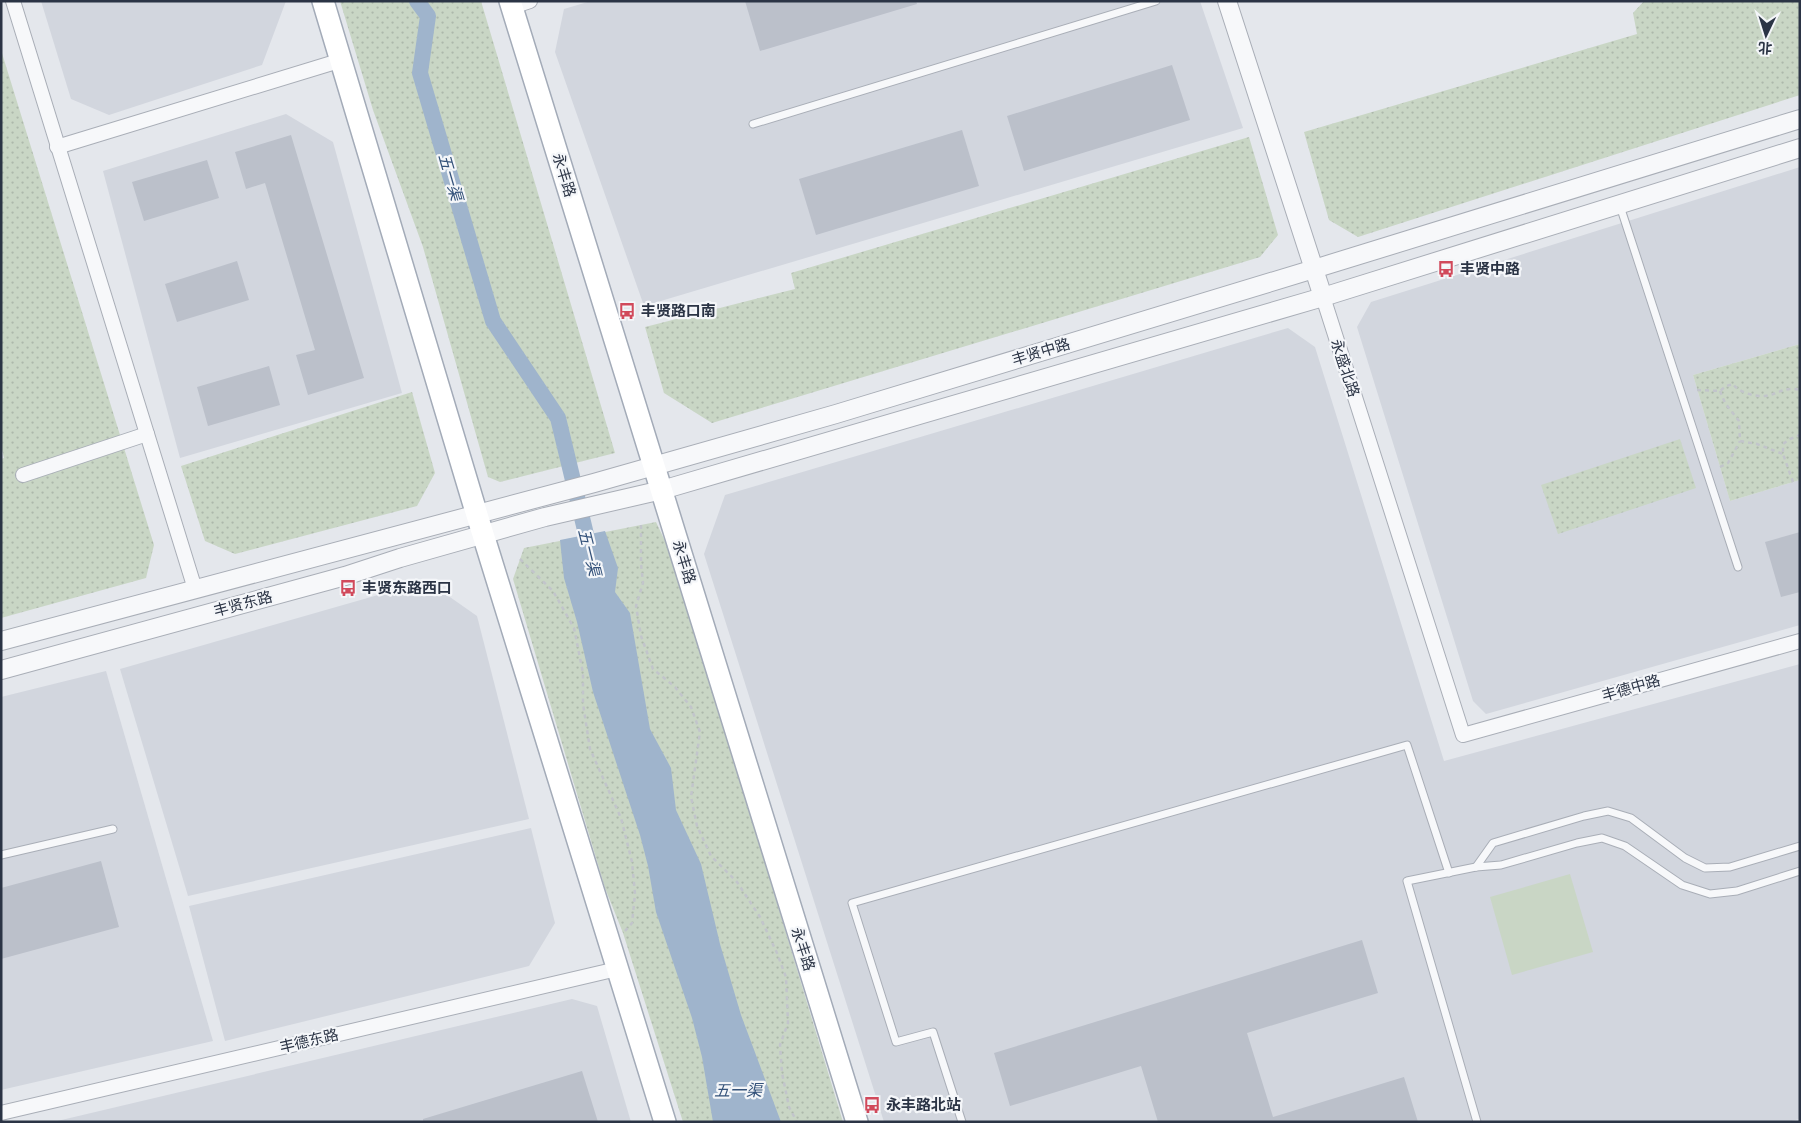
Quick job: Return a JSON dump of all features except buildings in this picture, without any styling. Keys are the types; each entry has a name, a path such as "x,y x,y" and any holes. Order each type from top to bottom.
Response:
{"main road":[{"path":"323,1 477,514 616,969 665,1122"},
{"name":"永丰路","path":"517,3 654,466 857,1122"}],"street":[{"path":"13,1 195,589"},
{"name":"永盛北路","path":"1227,1 1463,735"},
{"path":"57,147 342,60"},
{"name":"丰贤中路","path":"538,498 836,414 1800,119"},
{"name":"丰贤中路","path":"545,517 662,490 1323,297 1441,258 1620,205 1800,148"},
{"path":"23,475 147,434"},
{"name":"丰贤东路","path":"1,641 538,498"},
{"name":"丰贤东路","path":"1,670 345,576 400,558 545,517"},
{"name":"丰德中路","path":"1463,735 1800,641"},
{"name":"丰德东路","path":"1,1114 616,969"}],"lane":[{"path":"753,124 1156,1"},
{"path":"1620,205 1738,567"},
{"path":"962,1122 933,1032 896,1042 852,903 1408,745 1448,873"},
{"path":"1476,867 1493,843 1608,811 1631,818 1685,858 1705,868 1730,867 1800,846"},
{"path":"1,855 113,829"},
{"path":"1477,1122 1407,881 1476,867 1501,865 1577,843 1602,838 1625,846 1682,885 1710,894 1737,891 1800,871"}],"path":[{"path":"1697,390 1720,391 1726,386 1733,384 1736,389 1744,392 1765,396 1782,389 1792,388 1800,390"},
{"path":"1720,391 1725,403 1739,421 1740,441 1728,463 1720,467"},
{"path":"1793,482 1783,454 1784,444 1790,438 1800,435"},
{"path":"1740,441 1757,444 1783,454"},
{"path":"641,525 640,564 643,583 636,606 641,636 653,669 675,687 690,707 700,732 692,797 697,826 711,856 737,882 760,917 778,953 786,977 788,1023 780,1045 782,1073 789,1107 797,1122"},
{"path":"520,559 553,590 574,628 583,673 583,704 590,749 621,818 632,862 635,894 632,923 623,933"}],"shaded area":[{"path":"41,1 286,1 262,65 109,115 71,99"},
{"path":"591,1 1200,1 1243,128 644,306 555,52 564,9"},
{"path":"286,114 333,142 402,393 180,458 103,171"},
{"path":"1800,167 1800,344 1693,375 1730,501 1800,480 1800,625 1486,714 1473,701 1357,327 1371,302"},
{"path":"1288,328 1315,347 1444,761 1800,664 1800,1119 1787,1122 884,1122 704,554 725,495"},
{"path":"427,581 477,616 529,819 188,896 120,669"},
{"path":"106,671 213,1041 1,1090 1,697"},
{"path":"531,828 555,923 529,966 225,1041 189,906"},
{"path":"572,999 597,1006 631,1122 53,1122"}],"green space":[{"path":"340,1 481,1 615,453 500,482 488,477 423,247 373,110"},
{"path":"1644,1 1800,1 1800,95 1358,237 1329,220 1304,132 1637,34 1633,13"},
{"path":"1,50 154,545 146,578 1,618 1,459 4,458 1,446"},
{"path":"1249,137 1278,235 1260,257 712,423 664,393 645,327 795,289 791,273"},
{"path":"1800,344 1800,480 1730,501 1693,375"},
{"path":"412,392 435,473 417,506 235,554 205,541 181,466"},
{"path":"1680,439 1696,488 1558,534 1541,485"},
{"path":"656,522 673,558 843,1122 683,1122 623,933 605,888 513,579 524,548"},
{"path":"1570,874 1593,952 1512,975 1490,897"}],"water":[{"name":"五一渠","path":"605,531 618,568 615,592 630,613 650,729 671,768 676,810 701,864 720,944 741,1015 781,1122 713,1122 702,1057 692,1018 656,912 648,866 640,835 593,692 577,622 564,578 560,540"}],"waterway":[{"name":"五一渠","path":"417,1 428,16 420,73 493,321 558,418 591,555"}],"place":[{"name":"丰贤中路","path":"1446,269"},
{"name":"丰贤路口南","path":"627,311"},
{"name":"丰贤东路西口","path":"348,588"},
{"name":"永丰路北站","path":"872,1105"}]}
